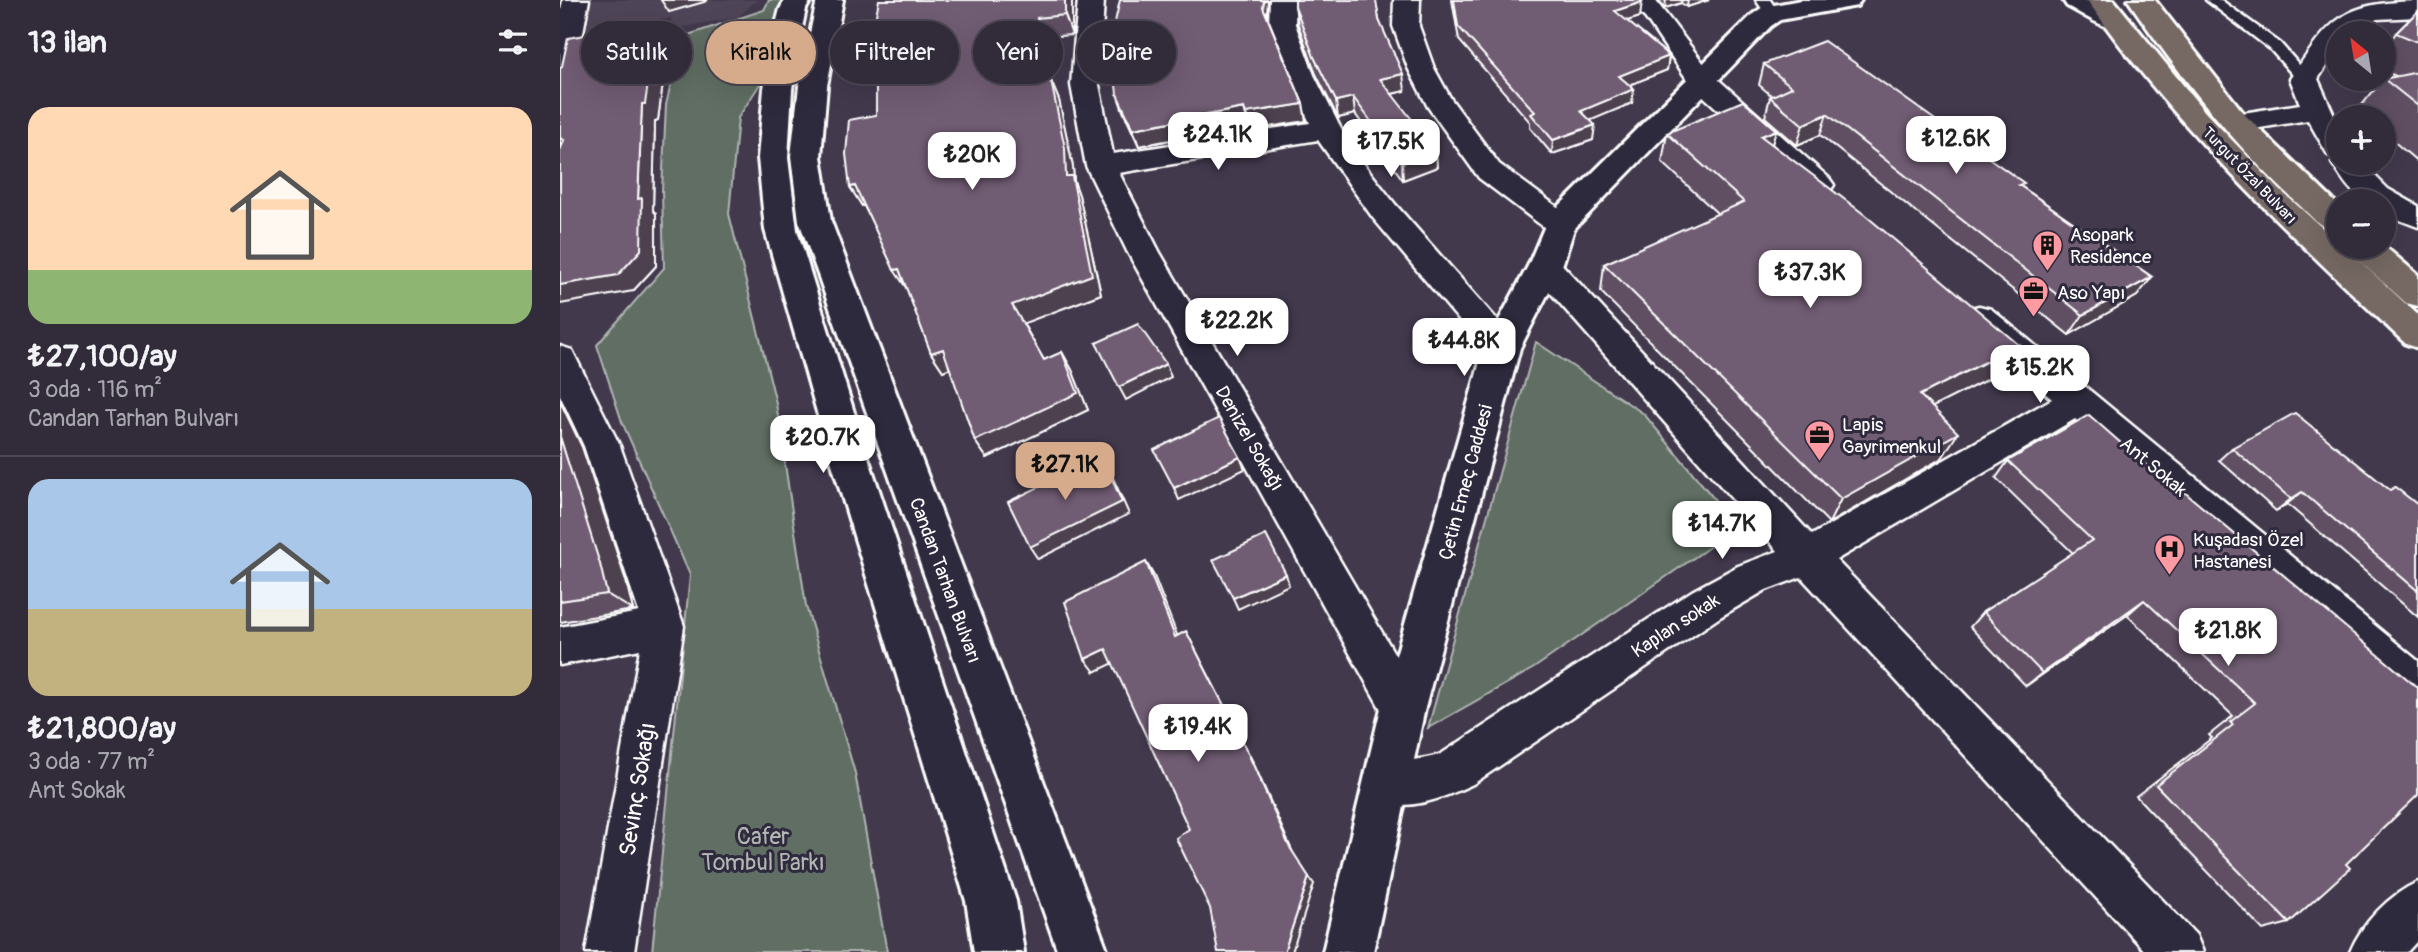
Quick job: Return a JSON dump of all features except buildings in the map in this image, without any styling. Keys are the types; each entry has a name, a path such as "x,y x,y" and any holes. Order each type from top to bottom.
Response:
{"highway":[{"name":"Turgut Özal Bulvarı","path":"2141,0 2236,123 2326,212"},
{"name":"Turgut Özal Bulvarı","path":"2109,11 2195,119 2268,196 2418,335"},
{"path":"2378,259 2418,294"}],"main road":[{"path":"798,0 793,9 784,47 777,103 773,158 781,230 848,454 991,901 999,952"},
{"name":"Candan Tarhan Bulvarı","path":"830,0 813,86 806,156 815,221 1083,952"},
{"name":"Çetin Emeç Caddesi","path":"1348,952 1403,708 1502,348 1545,265 1560,224 1767,7 1849,0"},
{"path":"2076,0 2109,11"}],"street":[{"name":"Denizel Sokağı","path":"1091,0 1085,85 1101,166 1143,251 1403,708"},
{"path":"1283,0 1282,24 1301,75 1336,148 1384,211 1502,348"},
{"path":"1407,0 1406,26 1421,68 1438,101 1489,171 1560,224"},
{"path":"1641,0 1656,13 1701,79 1842,205"},
{"path":"560,81 571,4"},
{"path":"2326,127 2304,79 2335,33 2357,15 2380,9 2418,9"},
{"path":"2236,123 2316,110"},
{"path":"1101,166 1327,129"},
{"path":"2355,175 2376,197 2418,217"},
{"path":"1545,265 1808,557 2179,952"},
{"name":"Ant Sokak","path":"1958,301 2418,687"},
{"name":"Sevinç Sokağı","path":"560,359 602,446 664,626 610,952"},
{"name":"Kaplan sokak","path":"1386,783 1421,783 1457,769 1706,604 1752,579 1808,557 2078,401"},
{"path":"560,646 664,626"},
{"path":"2374,952 2418,906"}],"lane":[{"path":"2213,0 2275,46 2304,79"}],"shaded area":[{"path":"592,0 757,0 738,17 692,25 692,21 671,21 671,18 654,21 588,21"}],"green space":[{"name":"Cafer Tombul Parkı","path":"769,0 800,0 793,21 731,21 764,10"},
{"name":"Cafer Tombul Parkı","path":"706,29 706,84 760,84 738,118 729,214 776,403 806,606 855,773 887,952 652,952 690,575 622,422 597,345 664,268 662,191 666,105 671,84 692,84 692,34"},
{"path":"1536,342 1644,414 1715,500 1721,539 1534,668 1428,728"}],"place":[{"name":"Asopark Residence","path":"2047,272"},
{"name":"Aso Yapı","path":"2034,319"},
{"name":"Lapis Gayrimenkul","path":"1819,462"},
{"name":"Kuşadası Özel Hastanesi","path":"2170,577"}]}
